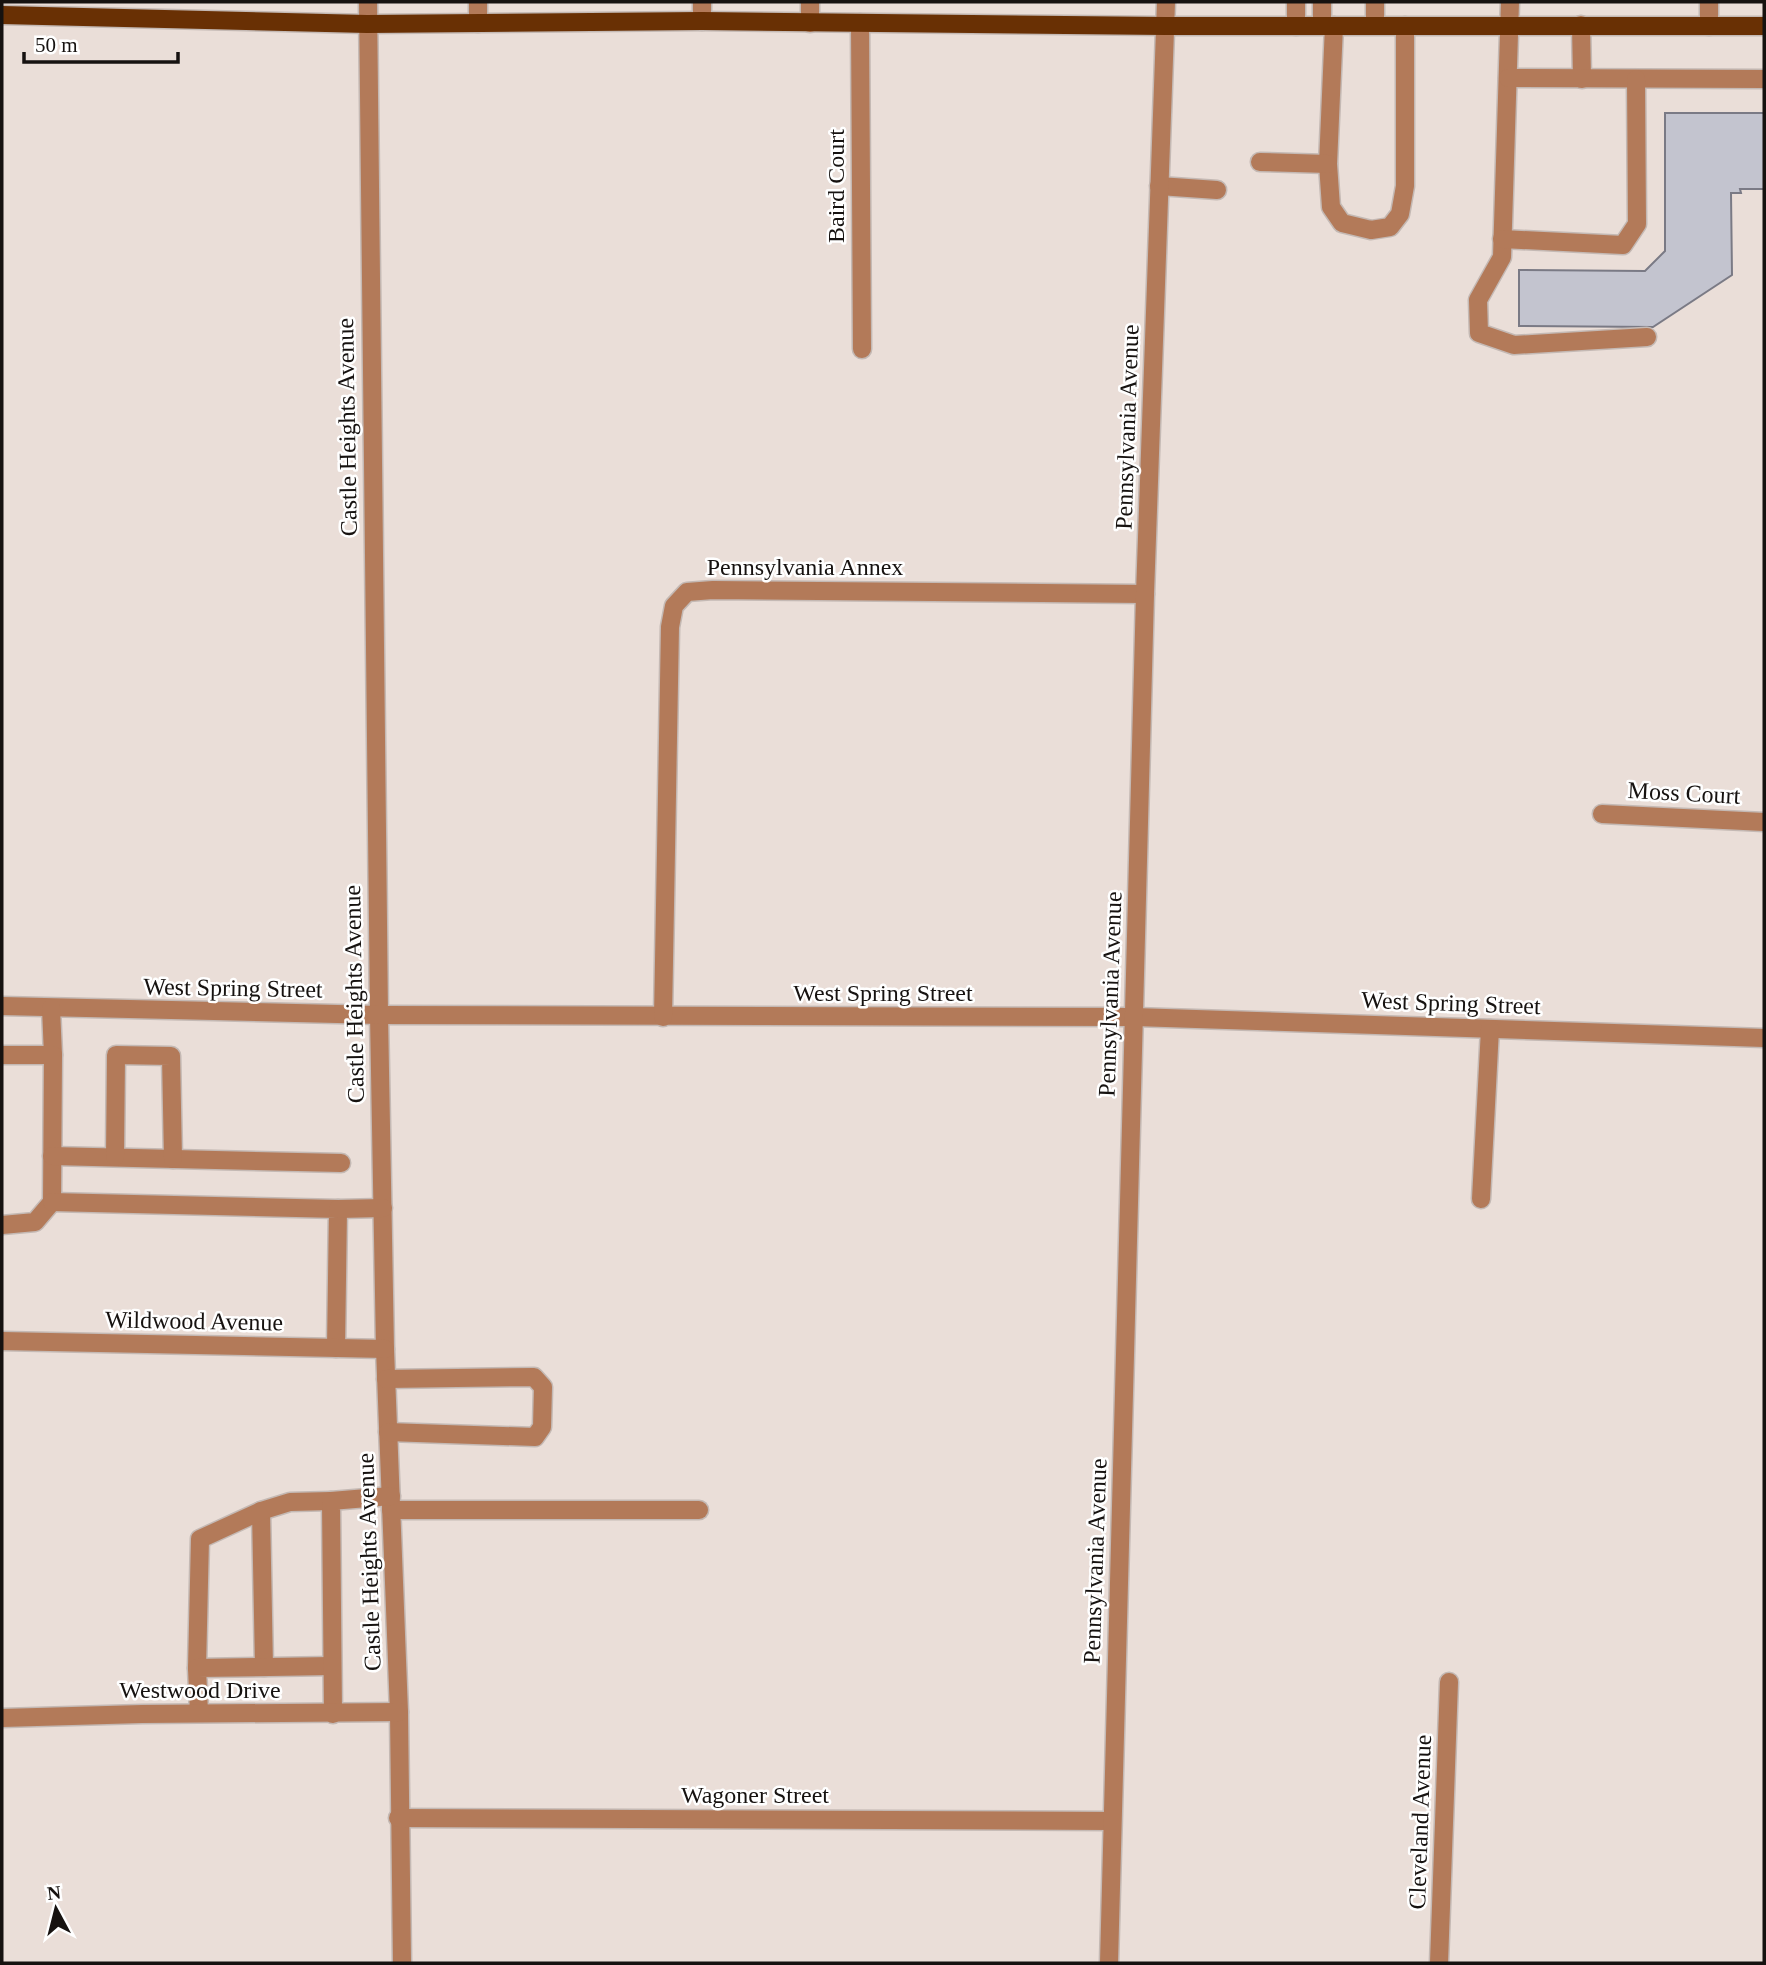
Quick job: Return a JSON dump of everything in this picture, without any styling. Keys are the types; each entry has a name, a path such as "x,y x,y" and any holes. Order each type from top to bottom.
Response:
{"main road":[{"path":"6,11 367,24 702,21 1165,26 1764,26"}],"street":[{"name":"Castle Heights Avenue","path":"368,2 379,1015 386,1378 399,1712 398,1818 402,1963"},
{"path":"478,2 478,23"},
{"path":"702,2 702,21"},
{"path":"810,2 810,23"},
{"name":"Pennsylvania Avenue","path":"1109,1963 1145,594 1166,2"},
{"path":"1296,2 1296,26"},
{"path":"1322,2 1328,25 1328,164 1331,207 1342,223 1371,230 1390,227 1400,214 1405,186 1405,26"},
{"path":"1375,2 1375,26"},
{"path":"1510,2 1502,257 1478,300 1479,333 1514,345 1647,337"},
{"path":"1709,2 1709,26"},
{"name":"Baird Court","path":"860,23 862,349"},
{"path":"1581,25 1582,79"},
{"path":"1508,78 1764,79"},
{"path":"1502,239 1623,245 1637,224 1636,79"},
{"path":"1260,162 1328,164"},
{"path":"1159,186 1217,190"},
{"name":"Pennsylvania Annex","path":"663,1017 670,627 674,606 687,592 712,590 1145,594"},
{"name":"Moss Court","path":"1602,814 1764,822"},
{"name":"West Spring Street","path":"2,1006 379,1015 1135,1017 1764,1038"},
{"path":"2,1225 35,1222 51,1202 51,1008"},
{"path":"1481,1199 1490,1029"},
{"path":"2,1055 53,1055"},
{"path":"115,1157 116,1055 171,1056 173,1158"},
{"path":"52,1156 341,1163"},
{"path":"51,1202 383,1208"},
{"path":"337,1348 338,1209"},
{"name":"Wildwood Avenue","path":"2,1341 386,1349"},
{"path":"386,1378 534,1377 543,1387 542,1427 535,1437 388,1432"},
{"path":"331,1501 333,1714"},
{"path":"199,1713 197,1668 200,1539 261,1511 290,1502 331,1501 699,1510"},
{"path":"261,1511 264,1667"},
{"path":"197,1668 332,1666"},
{"name":"Cleveland Avenue","path":"1439,1963 1449,1682"},
{"name":"Westwood Drive","path":"2,1718 399,1712"},
{"name":"Wagoner Street","path":"398,1818 1112,1821"}],"building":[{"path":"1665,113 1764,113 1764,189 1740,189 1741,193 1731,193 1732,275 1653,327 1519,326 1519,270 1645,271 1665,251"}]}
